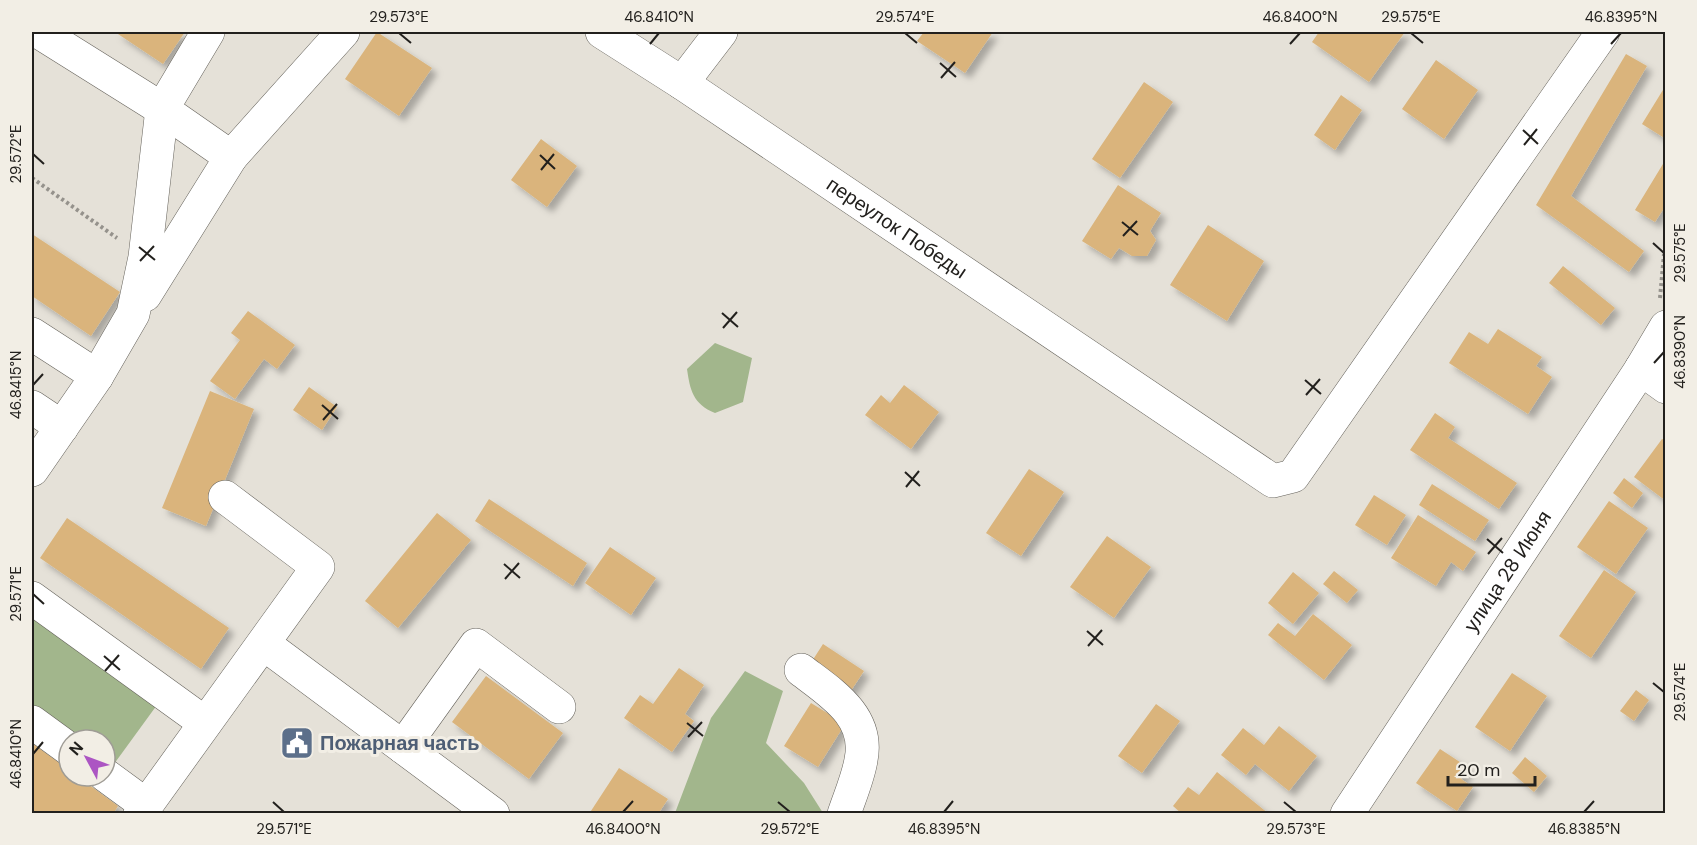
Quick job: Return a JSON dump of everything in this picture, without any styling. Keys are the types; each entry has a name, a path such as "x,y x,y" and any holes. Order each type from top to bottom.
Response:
{"street":[{"path":"39,32 162,109 231,156"},
{"path":"32,470 98,376 133,314 231,156 343,32"},
{"name":"переулок Победы","path":"602,32 682,83 1273,481 1293,476 1603,32"},
{"path":"682,83 721,32"},
{"path":"133,314 145,257 162,109 208,33"},
{"name":"улица 28 Июня","path":"1347,813 1653,378 1665,327"},
{"path":"32,334 98,376"},
{"path":"32,407 62,427"},
{"path":"117,786 143,809 318,567 225,496"},
{"path":"32,598 205,723"},
{"path":"264,644 493,813"},
{"path":"403,747 476,645 559,707"},
{"path":"801,670 842,702 859,726 863,743 861,761 844,813"},
{"path":"32,722 57,740"}],"path":[{"path":"32,178 145,257"}],"green space":[{"path":"715,343 752,358 743,402 715,413 697,401 687,369"},
{"path":"32,598 165,694 117,760 117,728 57,728 57,734 32,722"},
{"path":"745,671 783,691 766,743 804,783 823,813 675,813 711,718"}],"building":[{"path":"115,32 185,32 163,64"},
{"path":"377,32 432,68 399,116 345,79"},
{"path":"924,32 993,32 965,73 917,41"},
{"path":"1319,32 1405,32 1369,82 1312,42"},
{"path":"1626,54 1647,66 1571,196 1644,251 1629,272 1536,205"},
{"path":"1436,60 1478,90 1444,139 1402,109"},
{"path":"1144,82 1173,102 1120,178 1092,159"},
{"path":"1666,85 1666,139 1642,124"},
{"path":"1341,95 1362,110 1335,150 1314,135"},
{"path":"541,139 577,166 547,207 511,180"},
{"path":"1666,159 1666,205 1655,222 1635,210"},
{"path":"1118,185 1161,213 1150,231 1156,240 1147,256 1132,256 1119,248 1111,259 1082,241"},
{"path":"1208,225 1264,261 1227,321 1170,285"},
{"path":"32,234 120,292 91,336 32,296"},
{"path":"1563,266 1615,308 1601,325 1549,283"},
{"path":"248,311 295,345 277,369 264,359 235,399 210,381 240,340 231,333"},
{"path":"1498,329 1542,357 1536,366 1552,377 1528,414 1449,363 1469,332 1488,344"},
{"path":"904,385 939,412 911,449 865,415 881,395 890,403"},
{"path":"309,387 337,407 322,430 293,410"},
{"path":"210,391 254,409 206,526 162,508"},
{"path":"1435,413 1455,427 1448,438 1517,483 1499,509 1410,450"},
{"path":"1662,439 1666,441 1666,501 1634,477"},
{"path":"1029,469 1064,492 1021,556 986,533"},
{"path":"1624,478 1643,493 1632,508 1613,493"},
{"path":"1432,484 1489,520 1475,541 1419,505"},
{"path":"1374,495 1406,515 1387,545 1355,525"},
{"path":"489,499 587,563 573,586 475,521"},
{"path":"1609,501 1648,528 1616,574 1577,547"},
{"path":"437,513 471,540 398,628 365,601"},
{"path":"1418,515 1476,552 1463,571 1451,562 1436,586 1391,558"},
{"path":"67,518 229,628 201,669 40,558"},
{"path":"1107,536 1151,567 1114,618 1070,587"},
{"path":"610,547 656,578 631,615 585,583"},
{"path":"1604,570 1636,592 1591,658 1559,636"},
{"path":"1334,571 1358,590 1347,603 1323,584"},
{"path":"1293,572 1319,593 1293,624 1268,603"},
{"path":"1313,614 1352,645 1324,680 1268,635 1278,623 1295,636"},
{"path":"823,644 864,671 848,695 807,669"},
{"path":"679,668 704,685 685,714 694,721 672,752 624,718 640,695 653,704"},
{"path":"1512,673 1547,696 1510,751 1475,727"},
{"path":"486,676 563,733 529,779 452,722"},
{"path":"1636,690 1649,700 1634,721 1620,711"},
{"path":"811,703 845,724 818,767 784,746"},
{"path":"1156,704 1180,721 1142,773 1118,756"},
{"path":"1279,726 1317,756 1289,791 1255,764 1246,775 1221,755 1243,728 1264,745"},
{"path":"32,743 57,761 57,788 93,788 118,806 113,814 32,814"},
{"path":"1440,749 1469,768 1461,779 1473,787 1457,811 1416,783"},
{"path":"1525,757 1547,776 1534,792 1512,773"},
{"path":"619,768 668,799 658,814 589,814"},
{"path":"1217,772 1269,814 1182,814 1173,806 1188,787 1199,795"}],"place":[{"name":"Пожарная часть","path":"297,743"}]}
